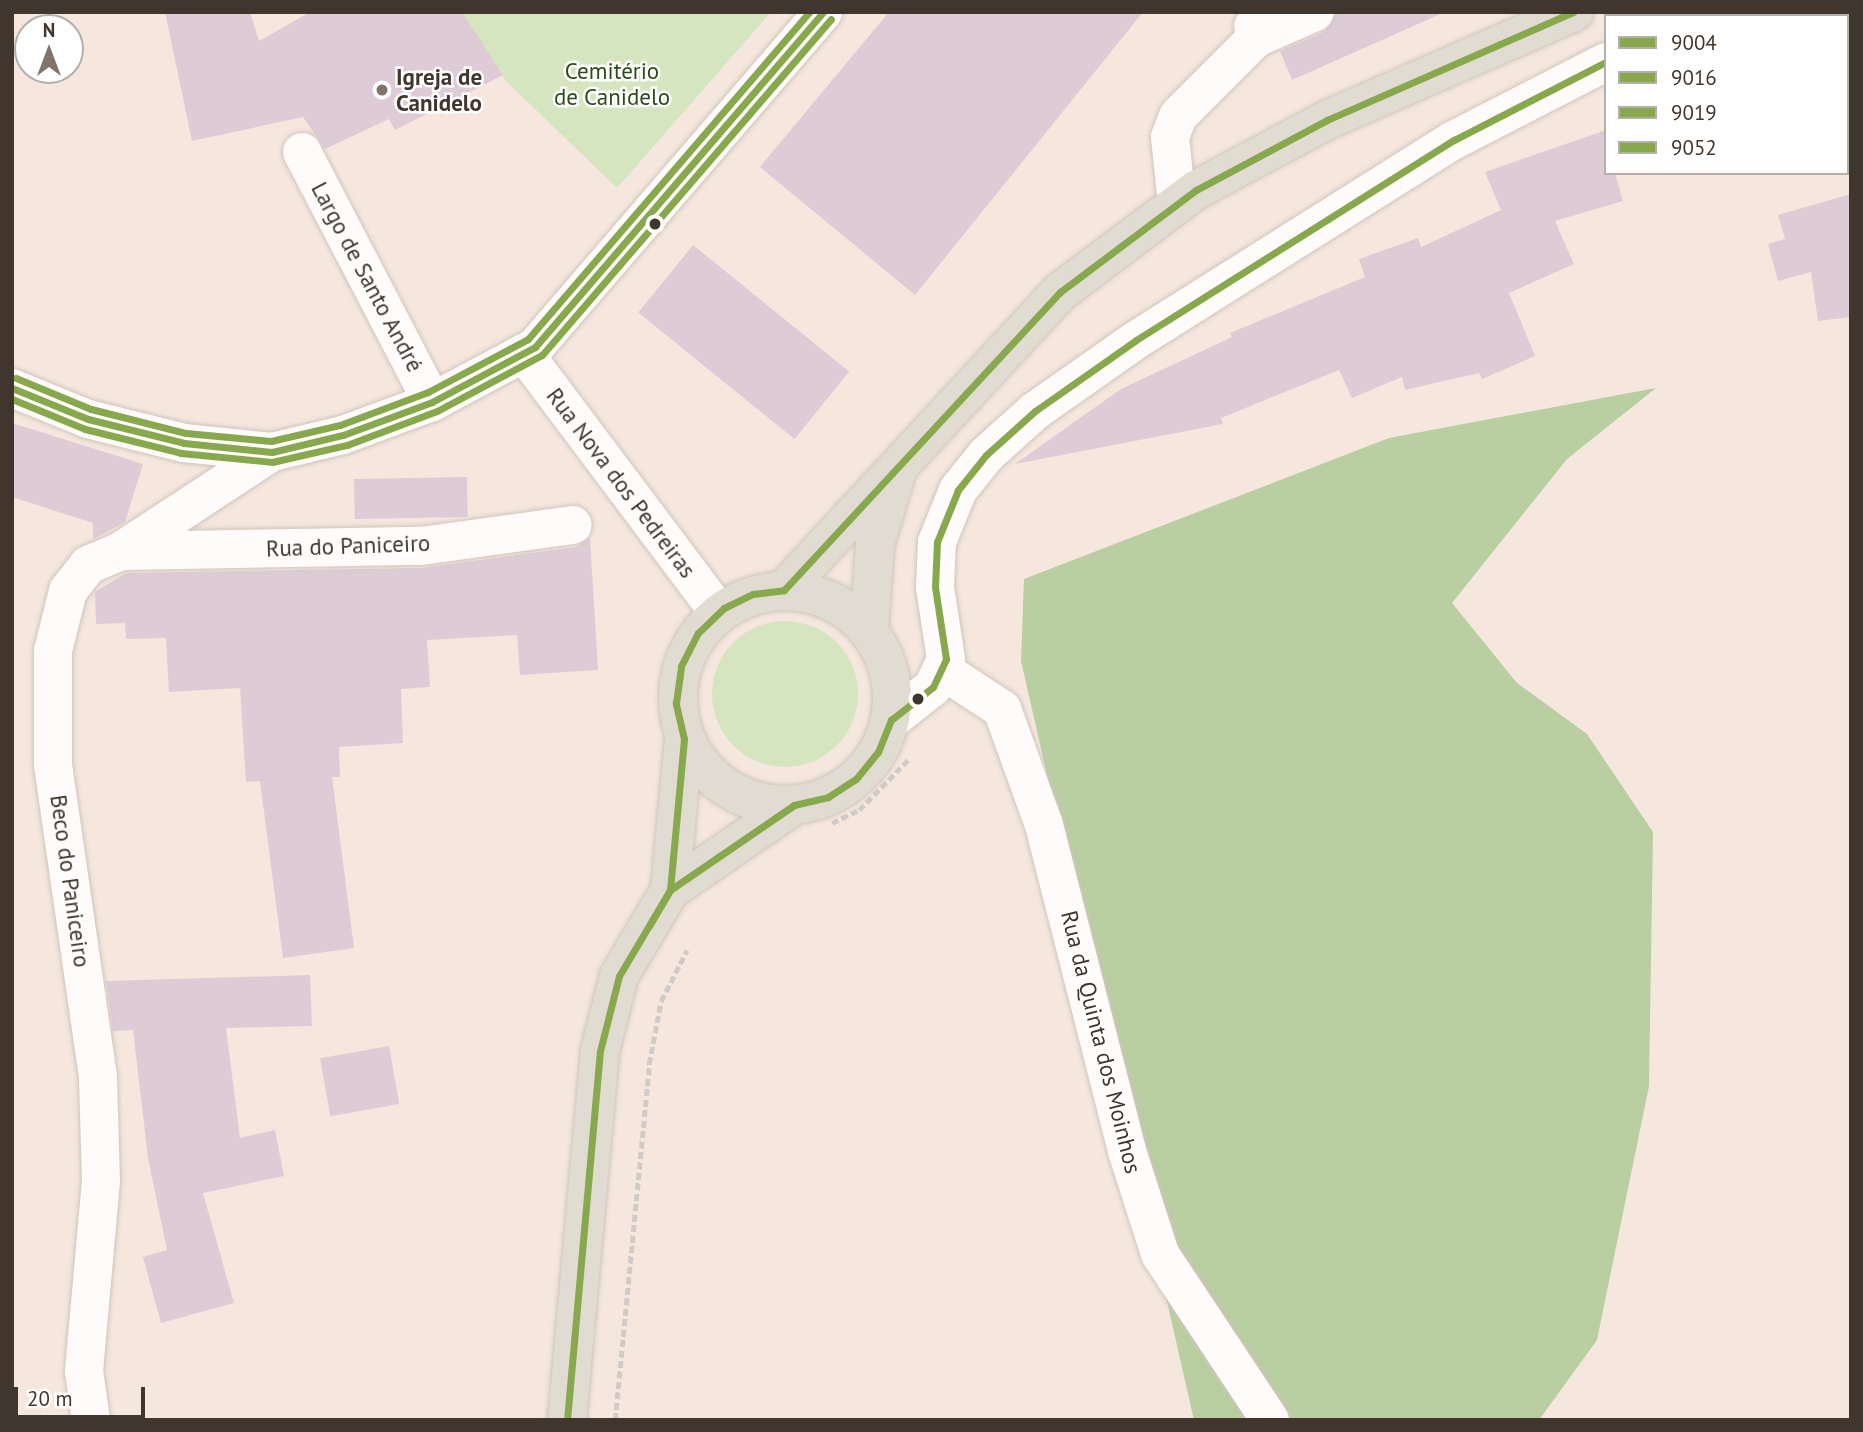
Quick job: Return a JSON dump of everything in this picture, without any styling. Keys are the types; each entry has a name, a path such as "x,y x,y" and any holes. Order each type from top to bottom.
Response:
{"main road":[{"path":"784,590 1060,292 1177,204 1327,120 1574,12"},
{"path":"869,629 875,544 900,463"},
{"path":"670,890 684,739 676,703 681,666 698,633 719,613 753,594 784,590 816,594 845,608 869,629 885,657 892,688 891,720 878,752 856,779 828,797 794,805 760,803 728,790 702,768 684,739"},
{"path":"567,1420 600,1051 619,976 670,890 794,805"}],"street":[{"path":"12,388 112,425 184,443 272,452 343,435 432,402 535,347 823,12"},
{"path":"1177,204 1170,137 1178,116 1254,32 1315,12"},
{"path":"891,720 933,687 946,659 934,587 937,542 958,490 986,455 1035,411 1136,340 1454,140 1604,63"},
{"name":"Largo de Santo André","path":"302,152 432,402"},
{"name":"Rua Nova dos Pedreiras","path":"524,354 719,613"},
{"name":"Beco do Paniceiro","path":"91,1420 85,1371 101,1181 98,1077 53,766 53,652 68,592 88,565 121,551 272,452"},
{"name":"Rua do Paniceiro","path":"121,551 421,546 573,525"},
{"name":"Rua da Quinta dos Moinhos","path":"942,670 1002,709 1044,825 1127,1151 1160,1254 1270,1420"}],"green space":[{"name":"Cemitério de Canidelo","path":"462,12 771,12 617,188 505,80"},
{"path":"1656,388 1567,459 1452,603 1517,683 1587,734 1653,832 1649,1086 1597,1340 1539,1420 1194,1420 1021,661 1024,579 1389,438"},
{"path":"785,621 813,627 837,642 852,666 858,694 852,722 837,746 813,761 785,767 757,761 733,746 718,722 712,694 718,666 733,642 757,627"}],"building":[{"path":"165,12 250,12 259,41 310,12 462,12 503,75 395,130 389,119 325,149 303,117 192,141"},
{"path":"889,12 1143,12 915,295 760,167"},
{"path":"1337,12 1445,12 1292,80 1280,51 1324,32"},
{"path":"1604,131 1604,175 1616,175 1623,201 1555,221 1574,264 1509,293 1535,356 1482,379 1479,373 1405,390 1402,377 1352,398 1339,370 1221,418 1223,424 1015,464 1121,389 1232,337 1230,333 1365,277 1359,259 1418,238 1421,247 1501,210 1485,172"},
{"path":"1851,194 1851,317 1818,321 1811,272 1778,281 1768,244 1785,239 1778,215"},
{"path":"693,245 849,371 794,439 638,313"},
{"path":"12,423 143,464 125,522 93,539 93,523 12,497"},
{"path":"467,477 468,517 355,519 354,479"},
{"path":"590,538 598,670 520,675 517,635 427,640 430,687 401,689 403,743 339,747 340,777 332,777 354,948 283,958 260,781 246,782 240,688 169,692 166,638 126,639 125,623 96,624 95,592 126,573 421,568 576,547"},
{"path":"310,975 312,1026 226,1028 240,1138 275,1130 284,1176 203,1193 234,1303 161,1323 143,1257 167,1250 148,1158 133,1030 113,1031 106,981"},
{"path":"389,1046 399,1104 330,1116 320,1058"}],"transit line":[{"name":"9052","path":"16,378 91,409 186,433 271,441 340,425 428,392 528,339 809,12"},
{"name":"9016","path":"12,388 88,419 184,443 272,452 343,435 432,402 535,347 823,12"},
{"name":"9004","path":"567,1420 600,1051 619,976 670,890 684,739 676,703 681,666 698,633 724,608 753,594 784,590 1060,292 1196,190 1327,120 1573,12"},
{"name":"9019","path":"12,399 85,429 181,453 272,462 347,445 437,411 542,355 831,19"},
{"name":"9004","path":"649,926 670,890 794,805 828,797 856,779 878,752 891,720 933,687 946,659 935,587 937,542 958,490 986,455 1035,411 1136,340 1454,140 1604,63"}],"place":[{"name":"Igreja de Canidelo","path":"382,90"}]}
